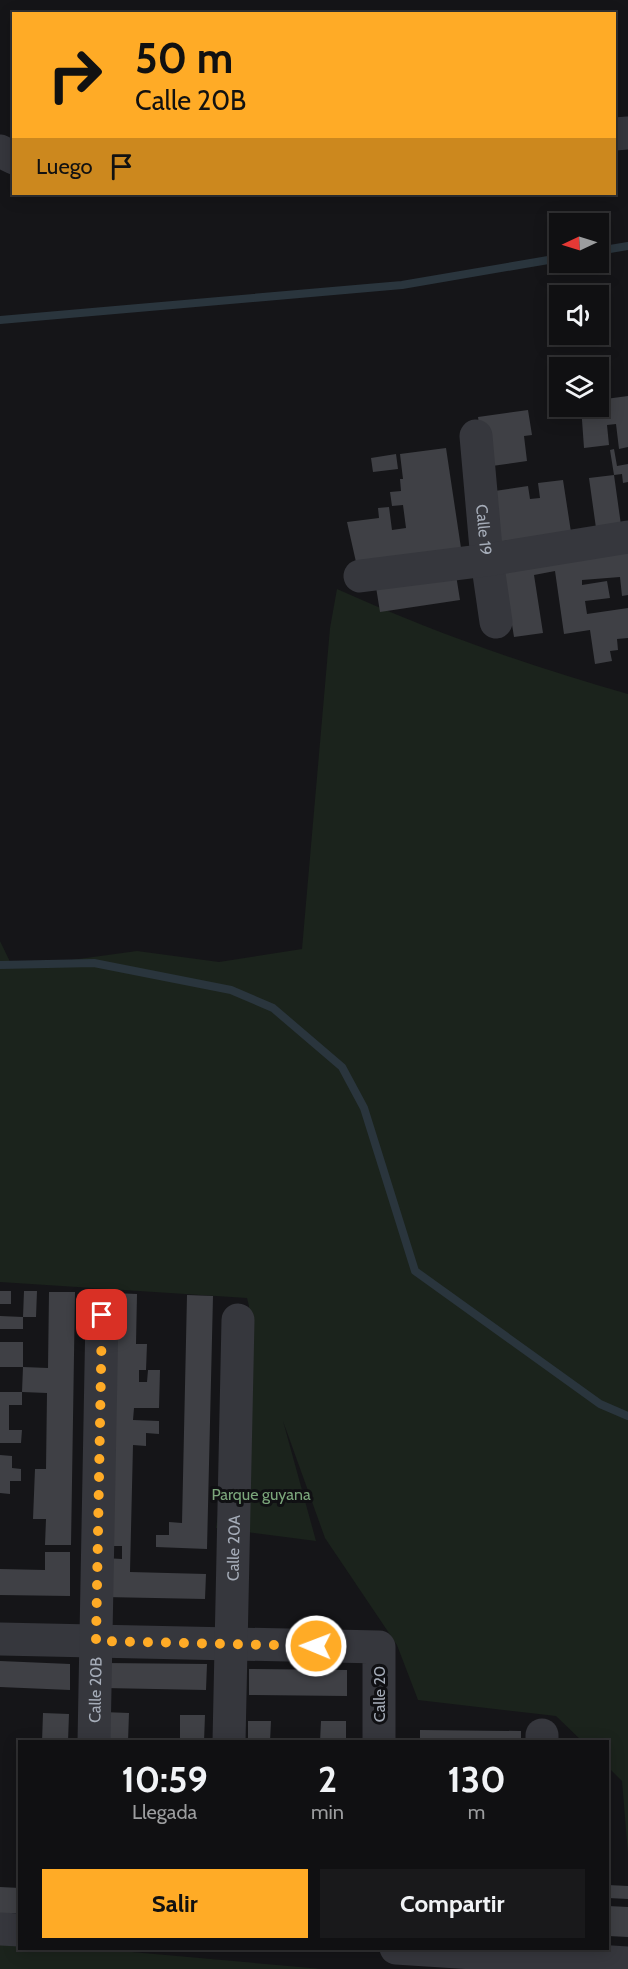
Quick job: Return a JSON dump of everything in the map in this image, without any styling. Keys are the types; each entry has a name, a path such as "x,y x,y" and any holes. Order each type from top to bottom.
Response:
{"street":[{"name":"Calle 19","path":"476,436 487,560 496,622"},
{"path":"360,576 487,560 628,537"},
{"name":"Calle 20B","path":"94,1740 102,1315"},
{"name":"Calle 20A","path":"229,1740 238,1320"},
{"path":"0,1639 231,1644"},
{"name":"Calle 20","path":"231,1644 379,1647 379,1740"},
{"path":"0,1929 18,1930"},
{"path":"379,1950 384,1969"},
{"path":"468,1950 541,1952 628,1963"}],"green space":[{"name":"Parque guyana","path":"337,589 480,647 628,694 628,1854 622,1781 609,1768 609,1740 581,1740 556,1716 418,1700 397,1645 325,1538 283,1421 316,1541 216,1528 249,1306 247,1298 0,1282 0,941 13,968 137,951 219,962 302,949 330,628"},
{"path":"0,1940 18,1941 18,1950 109,1950 322,1969 0,1969"}],"building":[{"path":"628,396 628,447 619,449 616,424 607,425 609,445 584,448 582,417 609,417 609,399"},
{"path":"528,410 532,435 524,436 527,461 485,467 478,417"},
{"path":"446,448 461,548 356,562 347,522 379,518 378,508 389,507 392,530 406,528 403,505 392,506 390,492 401,491 400,479 403,479 400,454"},
{"path":"614,449 617,466 628,464 628,482 623,483 622,474 614,475 610,450"},
{"path":"396,454 398,469 373,472 371,458"},
{"path":"614,475 621,525 596,528 589,478"},
{"path":"563,480 571,532 496,542 488,492 528,486 530,499 540,498 538,483"},
{"path":"628,546 628,595 622,596 620,577 582,580 582,585 607,581 610,598 585,601 587,614 628,608 628,638 617,639 618,650 610,651 612,661 595,664 590,630 564,634 555,571 534,575 543,633 514,637 502,562"},
{"path":"456,575 460,600 380,612 376,587"},
{"path":"0,1291 11,1291 11,1304 0,1304"},
{"path":"24,1291 37,1291 36,1317 23,1317"},
{"path":"49,1292 75,1292 71,1545 45,1545 46,1519 33,1519 35,1469 46,1469 47,1393 22,1392 23,1367 48,1368"},
{"path":"112,1293 137,1294 136,1344 147,1344 146,1370 139,1370 139,1382 147,1382 148,1370 160,1370 159,1408 134,1408 133,1420 159,1421 159,1434 146,1433 146,1446 133,1445 130,1572 206,1574 205,1599 104,1597 105,1558 122,1559 122,1546 105,1546"},
{"path":"187,1295 213,1296 207,1549 156,1547 156,1535 169,1535 169,1522 182,1523"},
{"path":"0,1316 23,1317 23,1329 0,1329"},
{"path":"0,1342 23,1342 23,1367 0,1367"},
{"path":"0,1392 22,1392 22,1405 9,1405 9,1430 22,1430 21,1443 0,1443"},
{"path":"0,1455 12,1456 12,1468 21,1469 21,1481 10,1481 10,1494 0,1493"},
{"path":"45,1552 70,1552 70,1596 0,1595 0,1569 45,1570"},
{"path":"0,1661 70,1664 70,1690 0,1687"},
{"path":"105,1663 207,1664 206,1690 104,1688"},
{"path":"249,1669 347,1670 347,1696 249,1695"},
{"path":"103,1712 129,1713 128,1740 103,1740"},
{"path":"43,1713 69,1714 68,1740 42,1740"},
{"path":"180,1715 205,1715 204,1740 180,1740"},
{"path":"248,1721 271,1721 270,1740 248,1740"},
{"path":"321,1721 346,1721 346,1740 320,1740"},
{"path":"420,1730 521,1731 521,1740 420,1740"},
{"path":"609,1885 628,1886 628,1899 609,1898"},
{"path":"0,1887 18,1888 18,1913 0,1913"},
{"path":"609,1906 628,1907 628,1937 609,1936"}],"waterway":[{"path":"609,249 628,246"},
{"path":"0,320 402,285 549,260"},
{"path":"0,965 94,963 231,990 273,1008 342,1067 364,1108 415,1271 600,1404 628,1416"}],"route":[{"path":"102,1315 96,1641 316,1646"}]}
